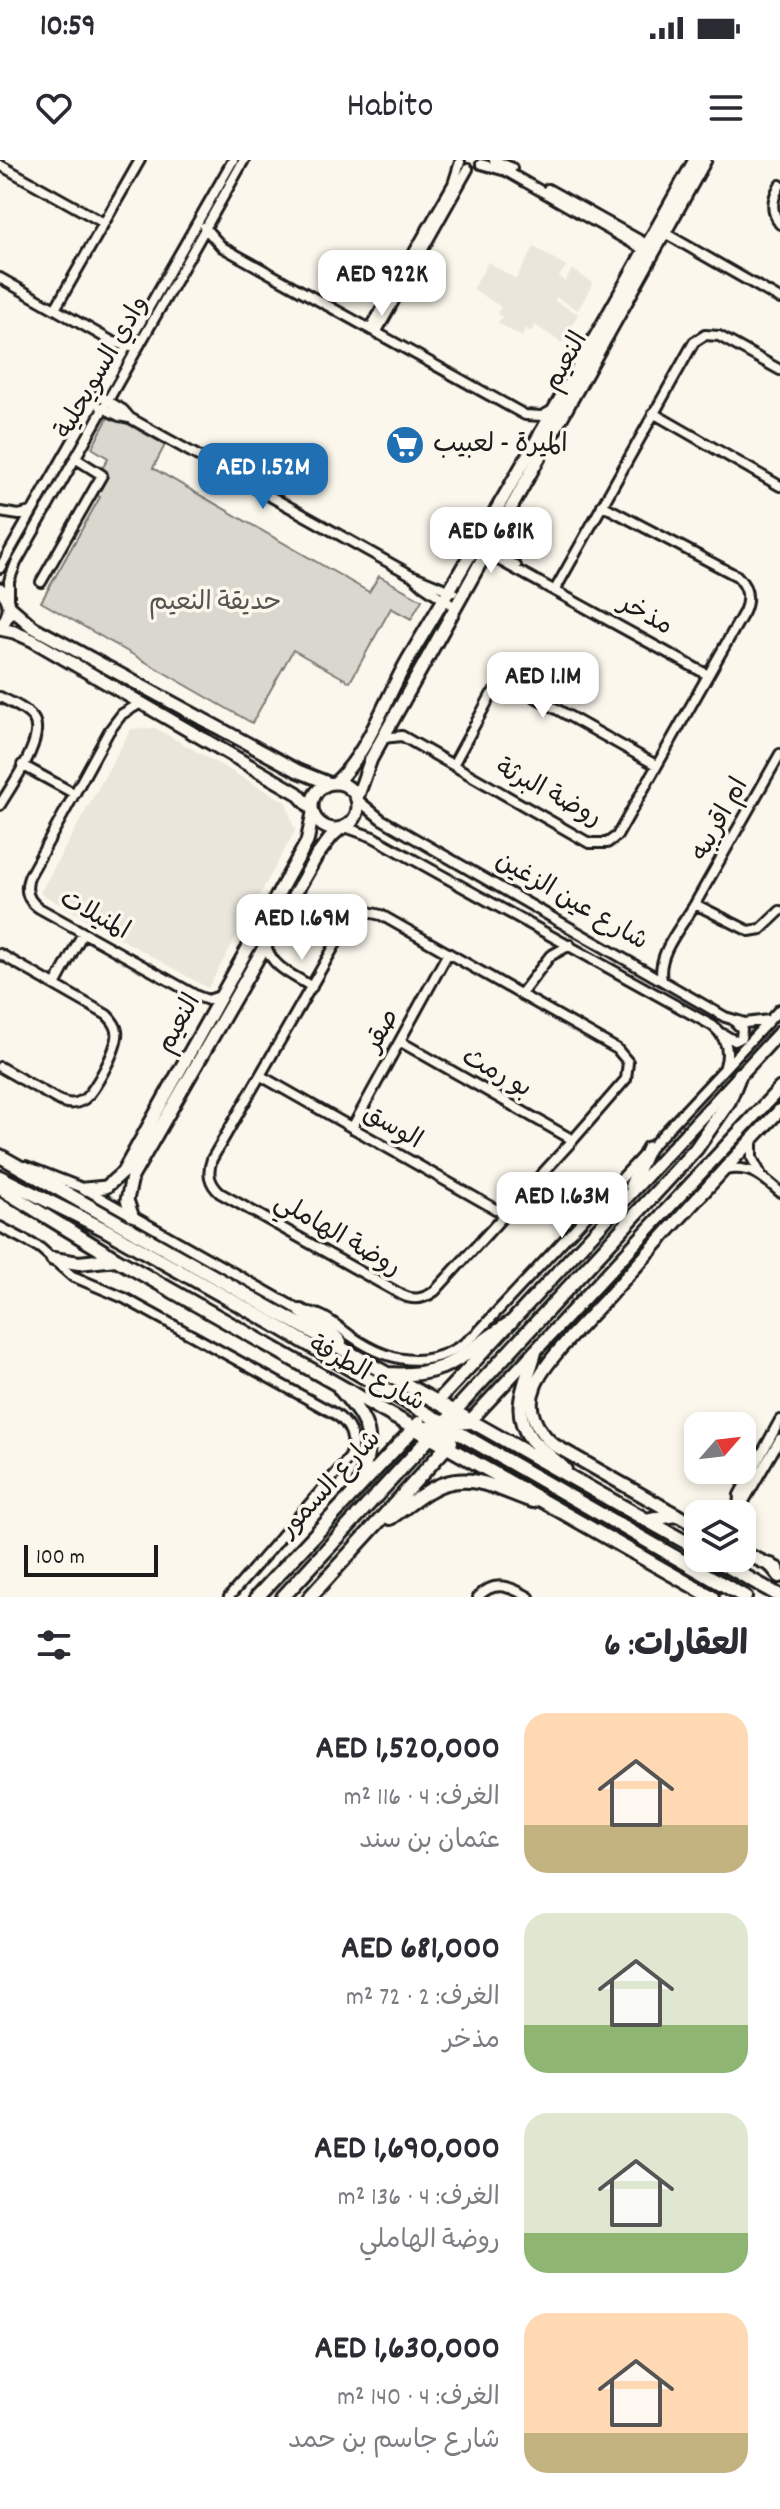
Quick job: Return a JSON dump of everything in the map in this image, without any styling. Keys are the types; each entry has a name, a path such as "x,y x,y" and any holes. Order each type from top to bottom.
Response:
{"main road":[{"path":"283,1597 696,1149 729,1101 740,1074"},
{"name":"شارع الطرفة","path":"3,1157 437,1402 447,1446 712,1597"},
{"path":"0,1177 92,1222 171,1266 745,1597"},
{"name":"شارع الطرفة","path":"0,1188 116,1259 414,1428 469,1422 684,1541"},
{"path":"53,1259 79,1263 116,1259"},
{"path":"301,1311 328,1330 350,1353"},
{"path":"384,1373 414,1374 452,1364 510,1323"},
{"path":"535,1352 521,1394 522,1420 532,1440 575,1482"},
{"path":"335,1384 362,1417 370,1440 358,1487"},
{"name":"شارع السمور","path":"257,1597 437,1402"},
{"path":"310,1597 469,1422"},
{"path":"378,1522 392,1516 427,1491 457,1481 480,1482 521,1498 544,1502"},
{"path":"646,1520 676,1515"},
{"path":"775,1568 780,1576"},
{"path":"738,1572 780,1596"}],"street":[{"path":"55,309 140,160"},
{"name":"وادي السويحلية","path":"202,225 233,160"},
{"name":"وادي السويحلية","path":"0,568 97,400 127,356 202,225 244,160"},
{"path":"494,160 650,249"},
{"name":"النعيم","path":"332,782 357,756 402,670 452,598 482,547 650,249 695,160"},
{"name":"النعيم","path":"660,230 705,160"},
{"path":"373,331 453,184 459,161 468,169 475,169 482,162 506,171 650,249"},
{"path":"0,165 104,223"},
{"path":"373,331 468,169"},
{"path":"780,185 772,204 780,224"},
{"path":"202,225 222,247 525,415 536,417 552,411"},
{"path":"660,230 780,299"},
{"name":"النعيم","path":"482,547 552,411 650,249"},
{"path":"0,278 113,342 132,347"},
{"path":"555,590 694,342 705,335 725,339 780,370"},
{"path":"113,342 127,356"},
{"name":"وادي السويحلية","path":"9,604 9,581 16,563 106,404 127,356"},
{"path":"97,400 119,416 130,418 452,598"},
{"path":"653,413 780,486"},
{"path":"41,582 102,475 75,458"},
{"name":"روضة البرثة","path":"402,736 589,843 601,845 617,836 747,605 747,589 737,576 602,505"},
{"path":"0,512 19,515 32,511"},
{"path":"0,512 9,519 17,537"},
{"name":"مذخر","path":"482,547 508,566 708,675"},
{"path":"0,589 9,604 33,627 298,771 349,787 358,799 355,819 343,828 324,826 297,793 27,637 0,628 7,618 9,604"},
{"name":"النعيم","path":"358,799 367,766 394,719 452,598"},
{"path":"453,765 491,695 498,689 511,686 656,765"},
{"path":"0,697 28,713 37,726 36,739 0,805"},
{"name":"المنيلات","path":"141,703 117,719 30,875 27,891 34,905 201,998 208,1000 220,996"},
{"path":"383,738 402,736 394,719"},
{"name":"ام اقريبه","path":"644,970 662,959 780,754"},
{"path":"22,765 75,794"},
{"path":"313,811 314,796 332,782"},
{"name":"شارع عين الزغين","path":"358,799 381,819 733,1020 751,1023 769,1020"},
{"name":"النعيم","path":"85,1189 106,1187 123,1172 307,842 313,811"},
{"name":"النعيم","path":"132,1215 127,1200 132,1177 320,852 332,836 343,828"},
{"name":"شارع عين الزغين","path":"343,828 373,837 668,999 722,1034"},
{"path":"695,904 749,931 761,929 780,911"},
{"name":"روضة الهاملي","path":"374,912 448,953 617,1049 628,1062 626,1079 435,1291 426,1297 411,1299 220,1193 210,1180 210,1163 350,920 361,913 374,912"},
{"path":"55,985 83,933"},
{"path":"547,933 551,945 550,956"},
{"path":"266,945 276,965 312,987"},
{"path":"521,994 550,956 570,945"},
{"name":"صقر","path":"352,1128 448,953"},
{"path":"0,954 107,1015 117,1028 116,1046 89,1094 79,1101 66,1103 0,1067"},
{"path":"662,959 662,980"},
{"path":"253,967 267,963 276,965"},
{"path":"628,1193 648,1148 780,1009"},
{"path":"722,1034 735,1041 741,1038 742,1029 733,1020"},
{"path":"437,1402 780,1032"},
{"path":"722,1034 727,1053 725,1067"},
{"name":"بو رمث","path":"401,1042 573,1140"},
{"name":"الوسق","path":"261,1076 504,1214"},
{"path":"469,1422 780,1088"},
{"path":"684,1519 543,1436 532,1411 533,1388 544,1370 777,1113 780,1103"},
{"path":"752,1139 752,1158 760,1174 780,1192"},
{"name":"شارع الطرفة","path":"3,1157 85,1189 301,1311 319,1313 365,1345 390,1357 407,1360 433,1358 455,1350 477,1333 648,1148"},
{"path":"724,1170 742,1168 760,1174"},
{"path":"671,1205 702,1194"},
{"name":"شارع الطرفة","path":"0,1227 40,1248 63,1270 79,1280 124,1298 335,1414 348,1425 354,1440"},
{"path":"738,1500 780,1420"},
{"path":"745,1500 780,1439"},
{"name":"شارع السمور","path":"229,1597 342,1468 350,1457 354,1440"},
{"path":"756,1559 775,1568"},
{"path":"478,1597 487,1589 502,1585 529,1597"}],"shaded area":[{"path":"534,247 566,266 559,277 565,282 572,269 593,283 578,310 556,297 555,301 578,314 562,343 535,325 531,332 525,328 522,337 498,323 502,317 497,313 501,307 473,289 488,262 516,279"},
{"path":"155,728 286,802 295,831 208,988 40,893 131,729"}],"green space":[{"name":"حديقة النعيم","path":"110,414 165,445 153,468 369,592 379,576 422,600 411,619 391,608 350,682 293,650 252,723 41,602 100,497 90,491 108,458 92,448"}],"place":[{"name":"الميرة - لعبيب","path":"405,445"}]}
